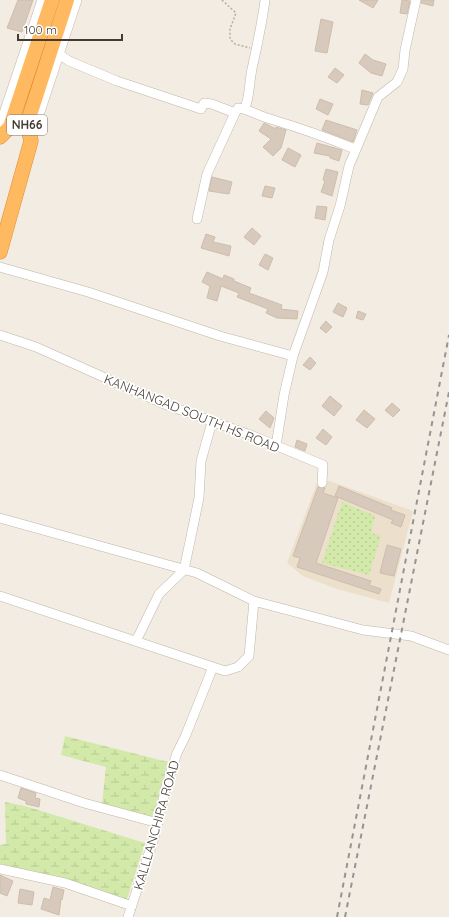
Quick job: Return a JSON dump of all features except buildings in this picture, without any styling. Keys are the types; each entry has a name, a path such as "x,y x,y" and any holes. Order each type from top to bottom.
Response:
{"highway":[{"name":"NH66","path":"0,137 10,127 52,0"},
{"name":"NH66","path":"0,252 31,141 27,124 67,0"}],"street":[{"path":"0,125 42,0"},
{"path":"31,141 77,0"},
{"path":"245,108 249,97 256,48 261,34 265,0"},
{"path":"276,446 284,395 293,356 323,272 329,240 340,206 349,166 378,96 397,82 403,69 405,50 416,0"},
{"path":"59,54 69,60 117,81 201,109 204,103 212,104 234,113"},
{"path":"197,219 207,174 234,113 238,108 245,108 266,117 325,136 355,149"},
{"path":"0,267 88,292 220,336 293,356"},
{"name":"KANHANGAD SOUTH HS ROAD","path":"0,335 36,348 164,404 253,436 324,465 322,483"},
{"path":"136,641 159,594 184,570 199,498 201,461 212,422"},
{"path":"0,518 197,573 254,601 362,630 411,636 449,650"},
{"path":"0,596 225,672 238,667 248,656 254,601"},
{"name":"KALLLANCHIRA ROAD","path":"128,917 154,838 176,753 186,737 213,667"},
{"path":"0,775 84,803 158,823"},
{"path":"0,869 65,883 132,906"}],"path":[{"path":"222,0 236,13 230,29 230,40 235,44 256,48"}],"shaded area":[{"path":"330,481 413,511 389,603 337,589 303,576 287,563 317,483"}],"green space":[{"path":"342,502 375,516 371,533 381,536 369,575 322,563"},
{"path":"65,736 168,762 152,819 102,804 106,767 61,755"},
{"path":"5,802 25,806 145,843 127,899 114,898 74,882 0,864 0,845 6,844"}],"railway":[{"path":"337,917 449,335"},
{"path":"345,917 449,392"}]}
